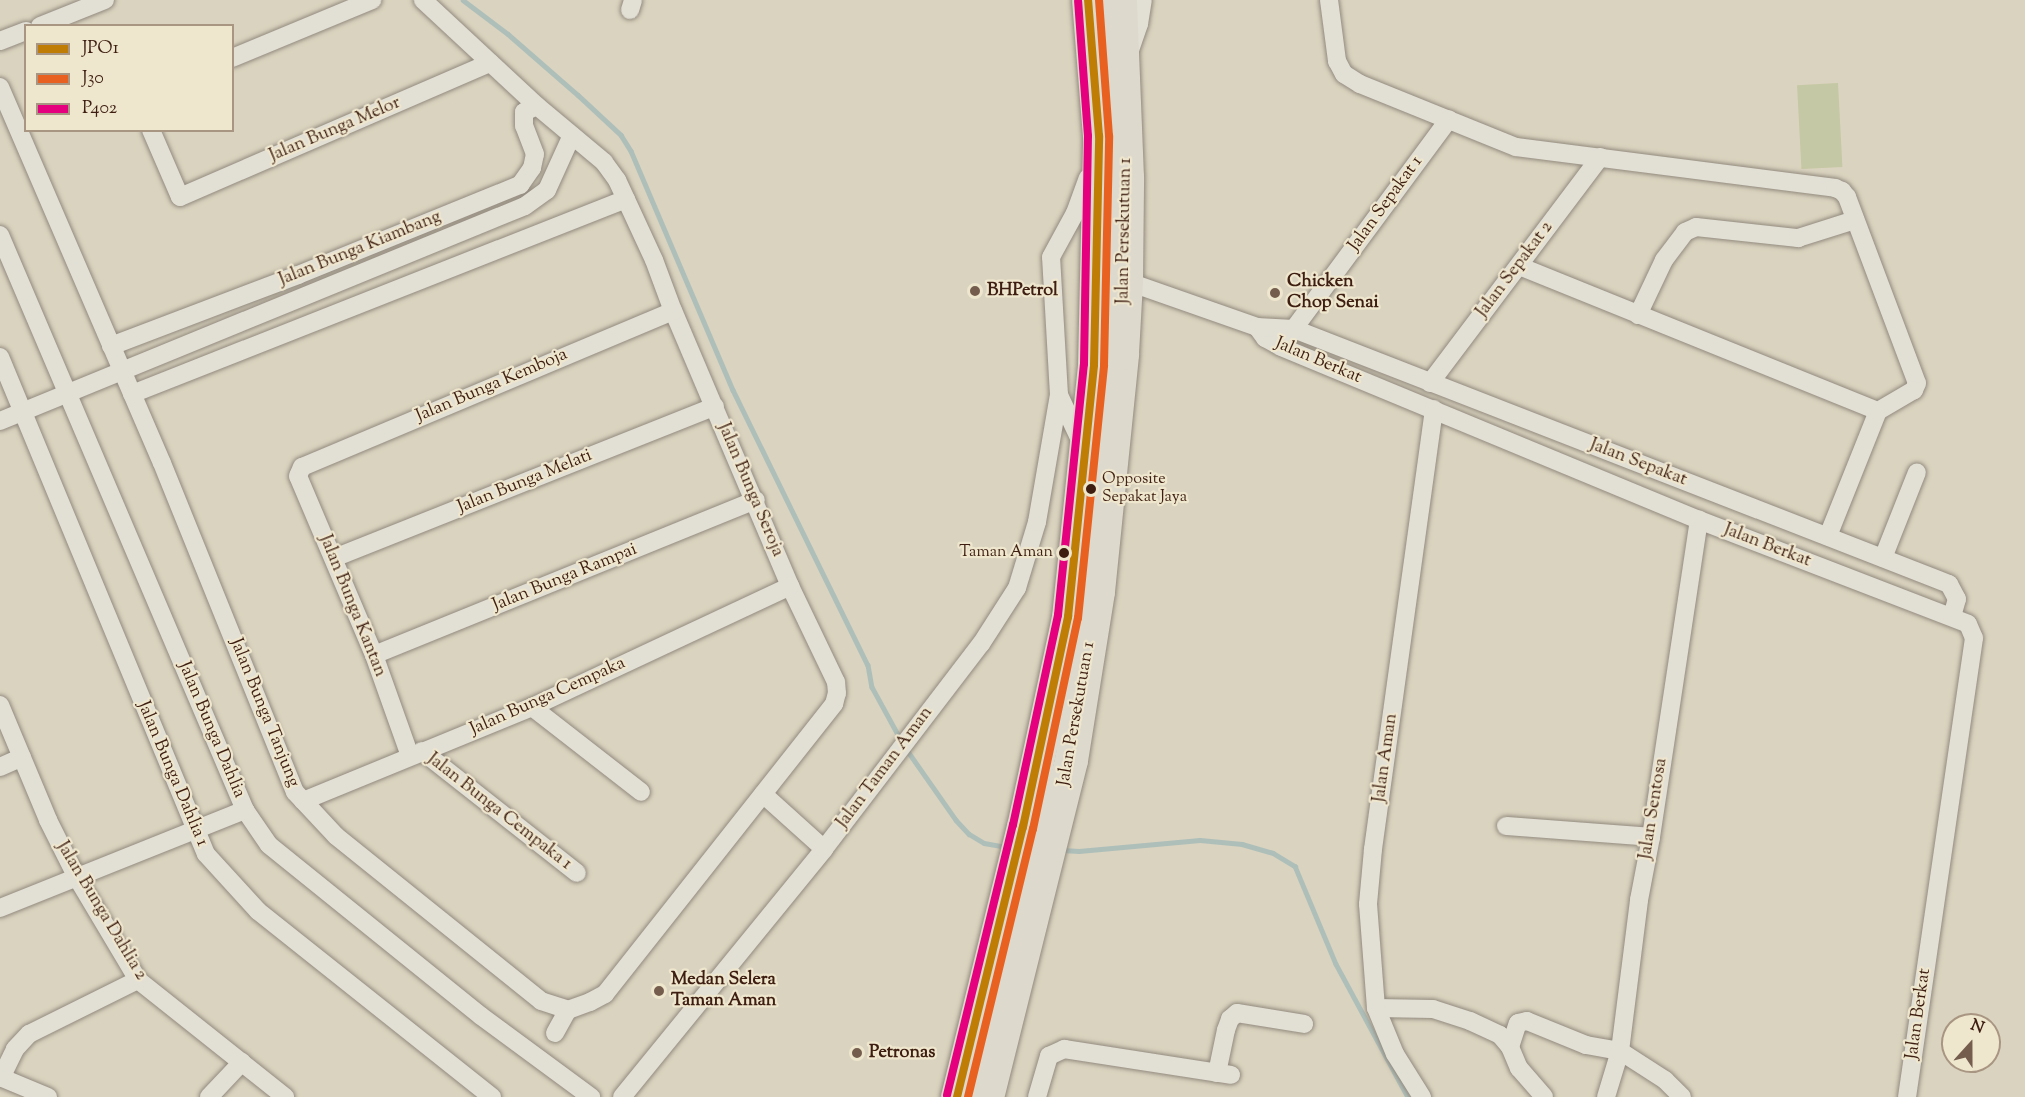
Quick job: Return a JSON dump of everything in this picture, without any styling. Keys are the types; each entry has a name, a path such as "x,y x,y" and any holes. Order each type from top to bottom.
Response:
{"highway":[{"name":"Jalan Persekutuan 1","path":"957,1097 1023,827 1068,617 1094,365 1099,136 1088,0"},
{"name":"Jalan Persekutuan 1","path":"987,1097 1056,830 1071,760 1098,591 1122,353 1126,280 1128,177 1120,0"}],"street":[{"path":"234,57 372,0"},
{"name":"Jalan Bunga Seroja","path":"423,0 537,106 604,162 617,180 654,260 673,311 756,500 790,586 831,671 837,693 834,704 605,994 568,1010"},
{"path":"1123,74 1139,24 1143,0"},
{"path":"1329,0 1337,61 1344,74 1360,84 1516,147 1835,188 1847,197 1917,383 1914,390 1878,411 1828,536"},
{"path":"45,24 99,1"},
{"path":"0,41 24,32"},
{"name":"Jalan Bunga Melor","path":"152,132 180,197 490,63"},
{"name":"Jalan Bunga Tanjung","path":"0,87 123,372 295,792 336,836 541,1001 568,1010"},
{"name":"Jalan Bunga Kiambang","path":"111,346 520,185 532,168 535,154 524,126 524,112 537,106"},
{"name":"Jalan Sepakat 1","path":"1281,347 1449,119"},
{"path":"0,421 525,206 547,189 572,135"},
{"path":"1084,449 1059,394 1051,257 1085,190 1099,136"},
{"name":"Jalan Sepakat 2","path":"1430,383 1600,157"},
{"path":"132,394 626,199"},
{"path":"1638,315 1669,252 1685,232 1696,227 1798,238 1855,220"},
{"name":"Jalan Bunga Dahlia","path":"0,235 245,810 269,845 481,1016 591,1097"},
{"path":"1519,266 1878,411"},
{"name":"Jalan Berkat","path":"1126,280 1257,327 1265,338 1281,347 1699,520 1968,624 1974,638 1907,1097"},
{"name":"Jalan Bunga Kemboja","path":"311,462 673,311"},
{"name":"Jalan Sepakat","path":"1257,327 1294,329 1949,584 1957,599 1952,616"},
{"name":"Jalan Bunga Dahlia 1","path":"0,357 206,854 219,871 258,910 492,1097"},
{"name":"Jalan Taman Aman","path":"622,1097 824,849 981,644 1017,588 1037,522 1059,394"},
{"name":"Jalan Bunga Melati","path":"334,558 715,406"},
{"name":"Jalan Aman","path":"1422,1097 1395,1054 1376,1008 1368,904 1373,849 1434,409"},
{"name":"Jalan Bunga Kantan","path":"311,462 302,467 298,476 416,753"},
{"path":"1883,558 1917,472"},
{"name":"Jalan Bunga Rampai","path":"374,656 756,500"},
{"name":"Jalan Sentosa","path":"1606,1097 1620,1051 1638,900 1651,837 1699,520"},
{"name":"Jalan Bunga Cempaka","path":"303,801 532,707 790,586"},
{"name":"Jalan Bunga Dahlia 2","path":"0,705 48,820 76,876 138,980 285,1097"},
{"path":"532,707 641,792"},
{"name":"Jalan Bunga Cempaka 1","path":"416,753 577,873"},
{"path":"0,767 22,758"},
{"path":"763,794 824,849"},
{"path":"0,908 245,810"},
{"path":"1506,826 1651,837"},
{"path":"48,1097 0,1077 15,1049 29,1034 138,980"},
{"path":"1376,1008 1433,1009 1470,1021 1500,1035 1510,1047 1519,1068 1544,1097"},
{"path":"555,1032 568,1010"},
{"path":"1037,1097 1049,1056 1064,1049 1224,1074 1226,1030 1230,1019 1237,1013 1304,1024"},
{"path":"1510,1047 1518,1023 1522,1020 1586,1044 1620,1051 1665,1080 1682,1097"},
{"path":"208,1097 242,1062"}],"green space":[{"path":"1838,83 1842,167 1801,169 1797,85"}],"waterway":[{"path":"463,0 508,34 578,95 621,135 631,151 733,390 868,665 872,687 901,740"},
{"path":"907,750 956,820 969,834 984,843 1006,847"},
{"path":"1062,850 1079,851 1200,840 1242,844 1273,853 1295,866 1336,964 1408,1097"}],"transit line":[{"name":"JPO1","path":"957,1097 1023,827 1068,617 1094,365 1099,136 1088,0"},
{"name":"J30","path":"968,1097 1033,829 1078,618 1104,365 1109,136 1099,0"},
{"name":"P402","path":"947,1095 1013,825 1058,615 1084,364 1088,136 1078,1"}],"place":[{"name":"BHPetrol","path":"975,291"},
{"name":"Chicken Chop Senai","path":"1275,293"},
{"name":"Opposite Sepakat Jaya","path":"1091,489"},
{"name":"Taman Aman","path":"1064,553"},
{"name":"Medan Selera Taman Aman","path":"659,991"},
{"name":"Petronas","path":"857,1053"}]}
